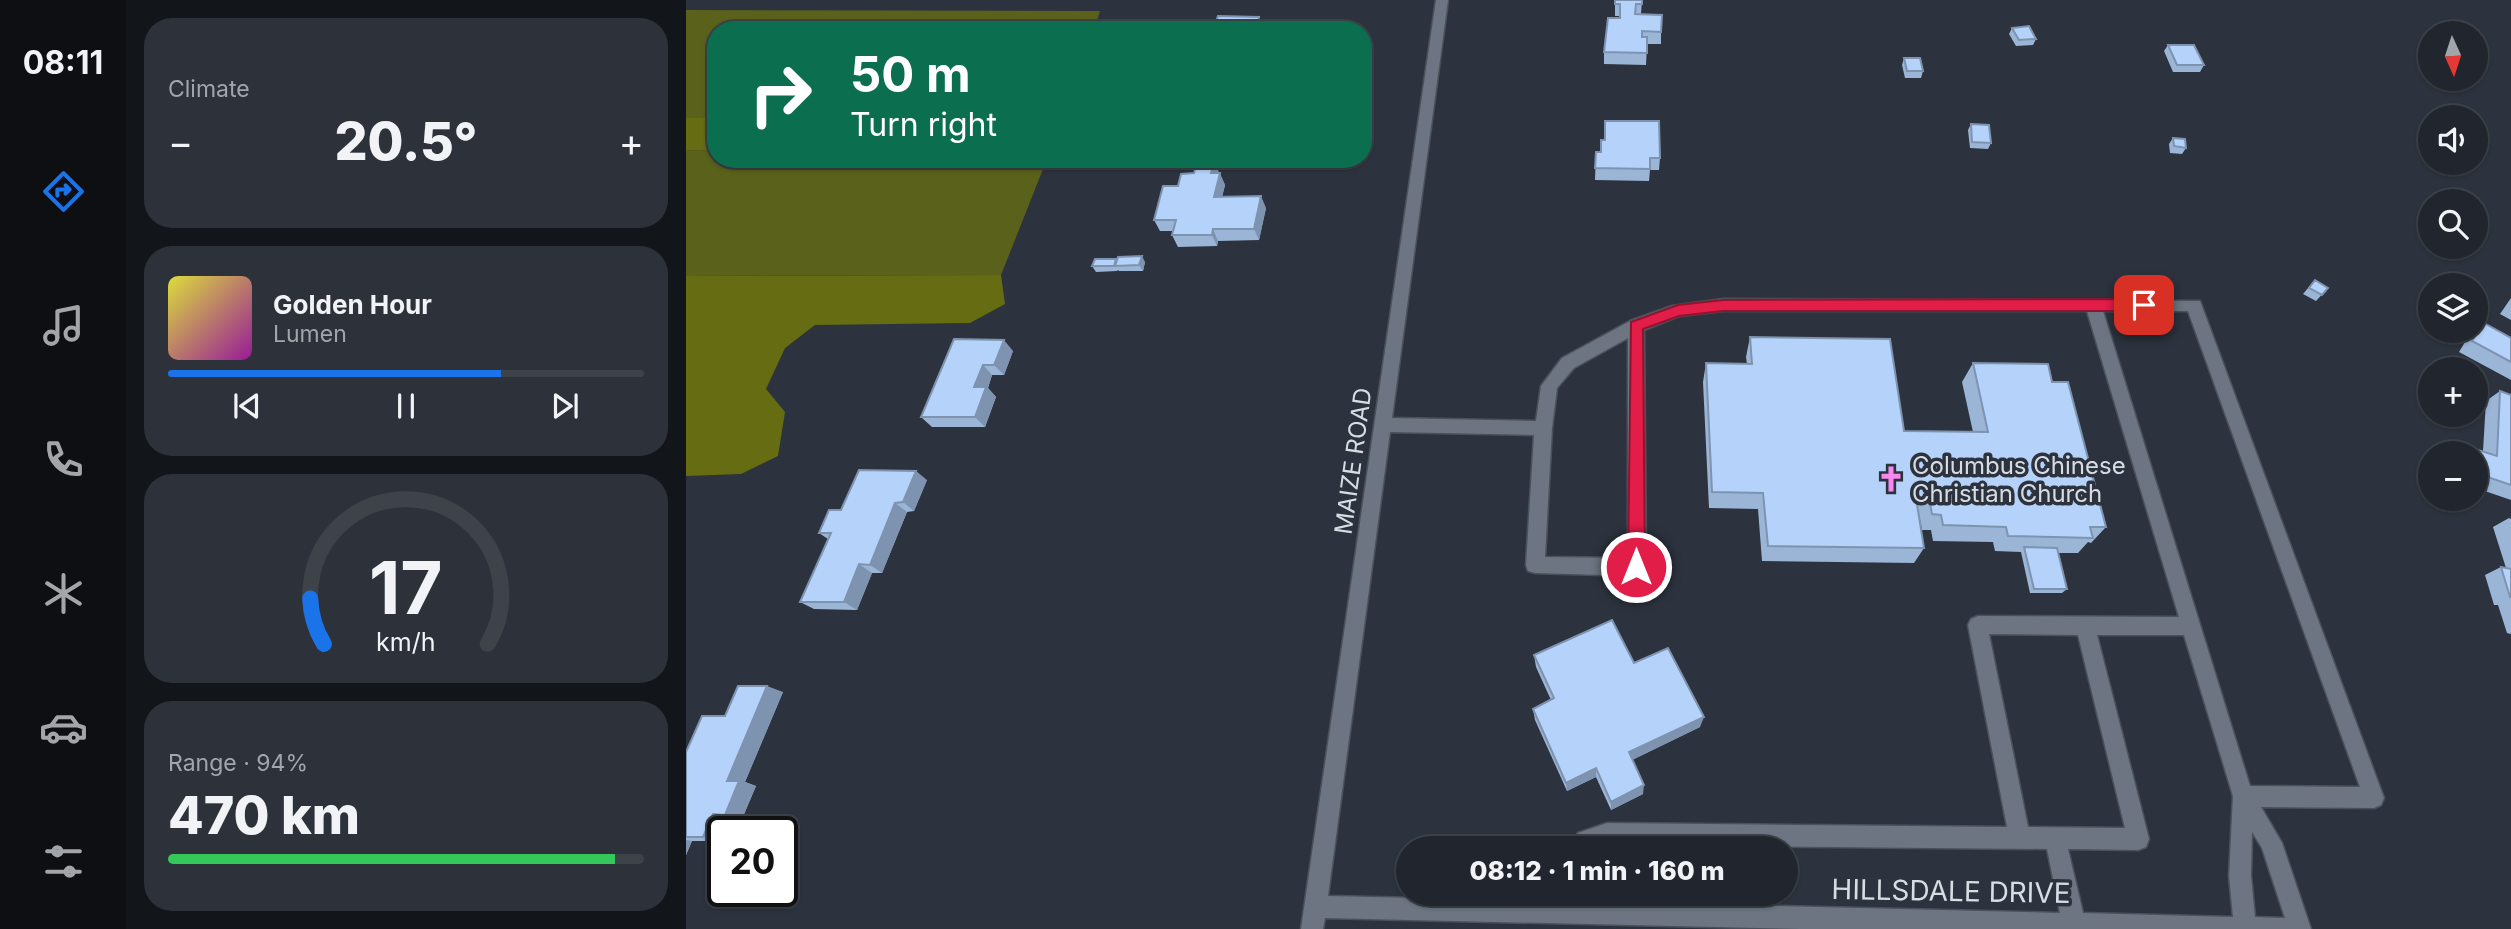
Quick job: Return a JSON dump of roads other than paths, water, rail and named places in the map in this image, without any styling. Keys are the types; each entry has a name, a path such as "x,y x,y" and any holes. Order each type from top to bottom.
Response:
{"street":[{"name":"MAIZE ROAD","path":"1314,918 1442,0"},
{"path":"1636,326 1636,567 1535,565 1543,428 1549,386 1568,363 1636,326 1678,310 1723,305 2194,305 2374,798 2243,796"},
{"path":"2093,305 2243,796 2271,844 2300,929"},
{"path":"1383,425 1543,428"},
{"path":"2020,838 1978,625 2192,626"},
{"path":"1798,841 2138,839 2085,626"},
{"path":"2243,796 2240,876 2245,928"},
{"path":"1601,836 1636,836"},
{"path":"2055,838 2074,924"},
{"name":"HILLSDALE DRIVE","path":"1314,918 1500,906"},
{"name":"HILLSDALE DRIVE","path":"1745,906 2074,924 2291,929"}],"place":[{"name":"Columbus Chinese Christian Church","path":"1891,479"}]}
